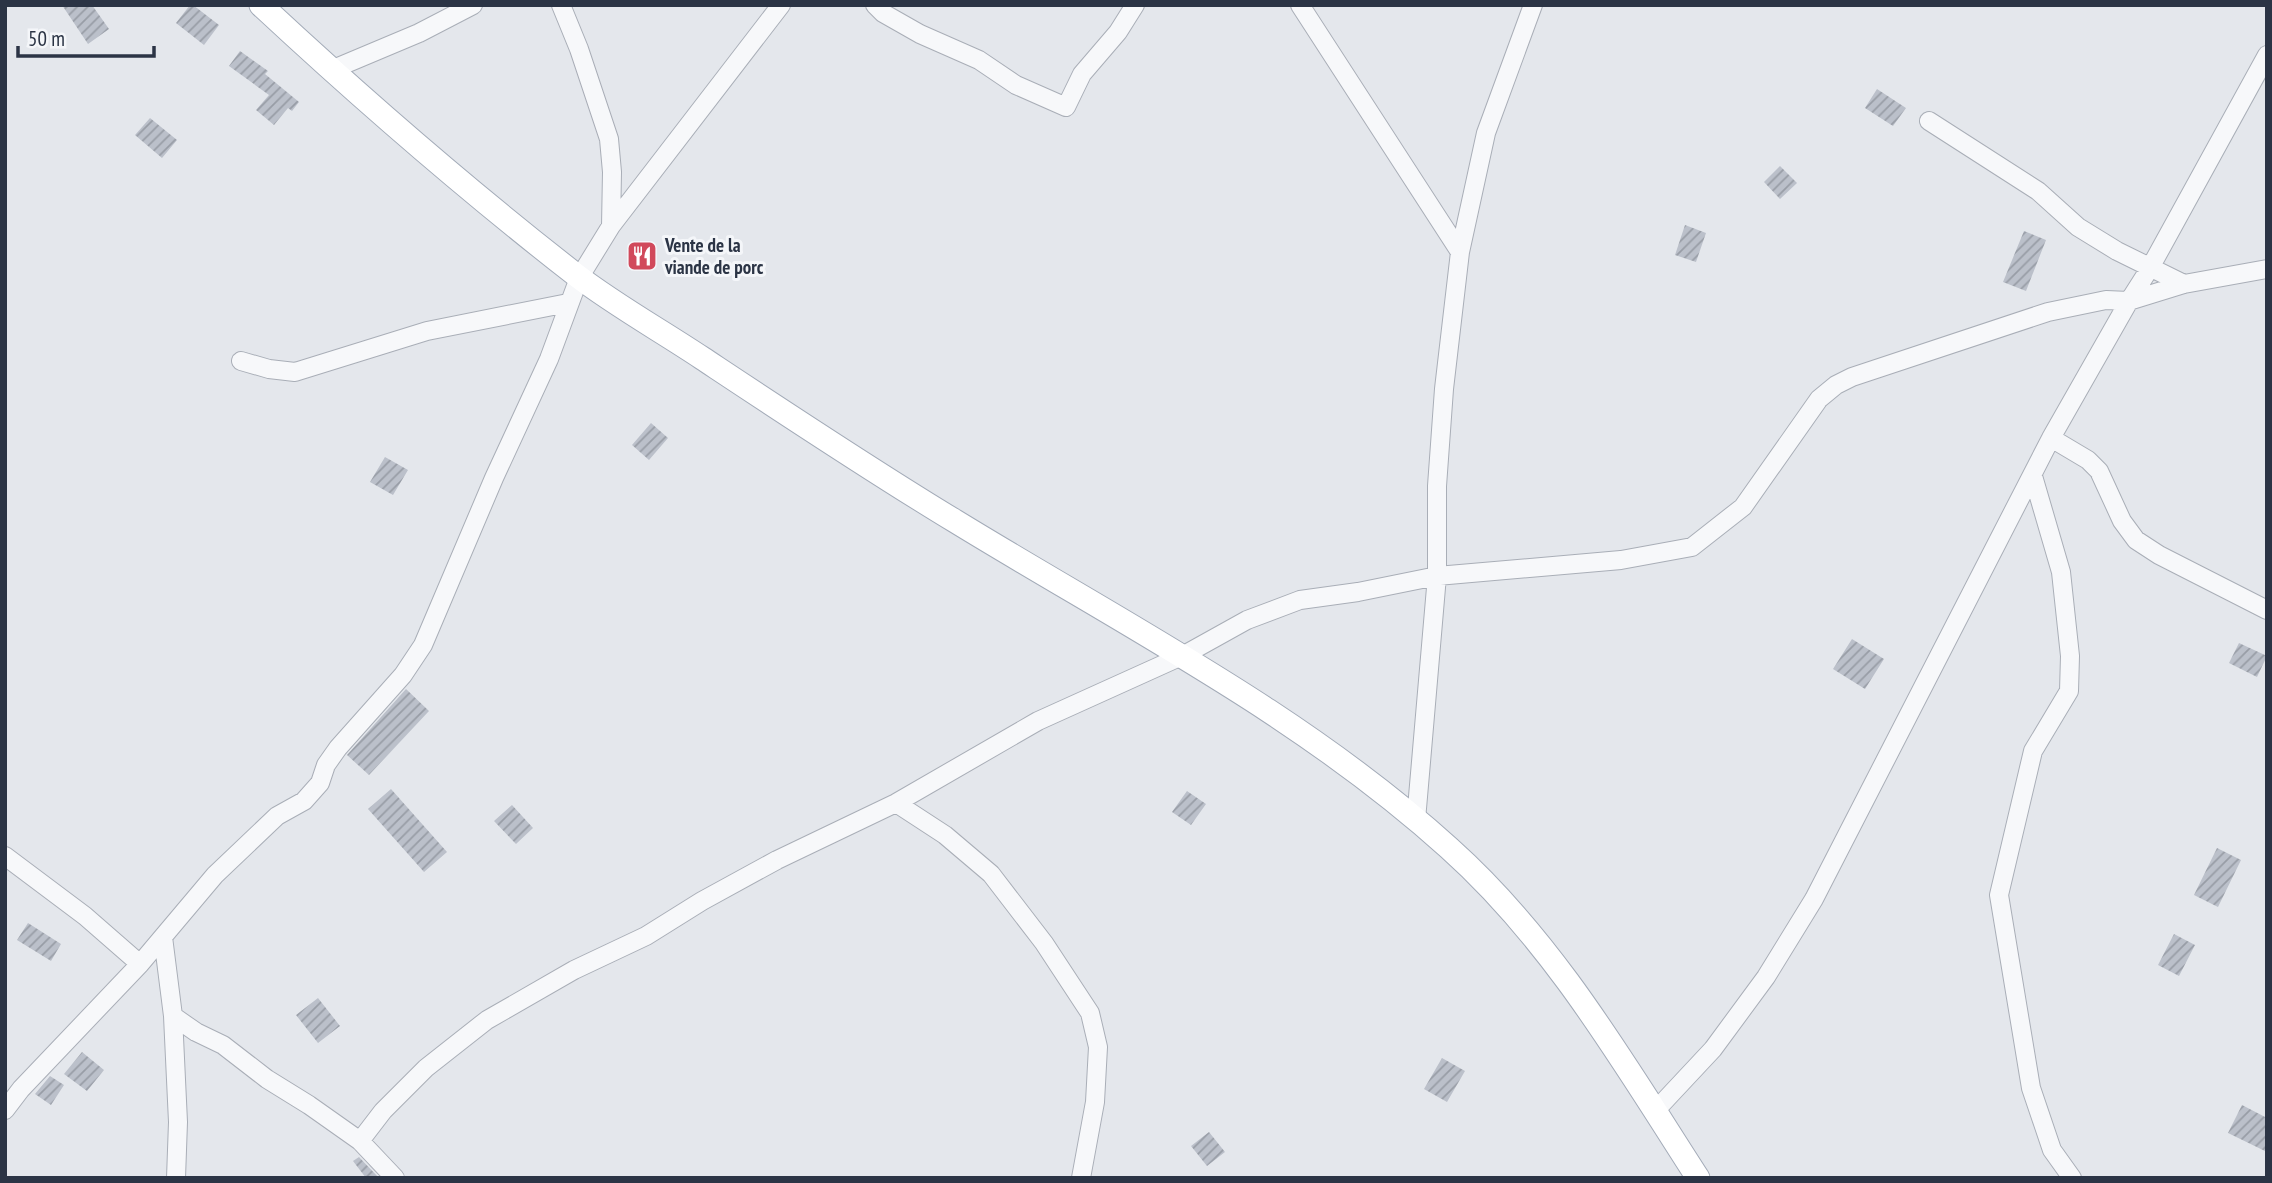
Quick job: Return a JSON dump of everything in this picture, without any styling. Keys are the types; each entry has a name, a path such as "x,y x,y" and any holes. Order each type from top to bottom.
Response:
{"main road":[{"path":"261,5 331,71 579,278 951,519 1184,655 1321,746 1416,820 1452,850 1516,916 1578,994 1698,1178"}],"street":[{"path":"331,71 419,33 473,5"},
{"path":"561,5 579,49 609,139 612,172 611,226"},
{"path":"5,1110 21,1089 140,964 215,875 277,816 304,801 320,783 326,765 338,748 381,701 424,645 494,478 549,359 579,278 611,226 780,5"},
{"path":"875,5 883,13 920,34 979,60 1016,85 1066,107 1082,74 1118,32 1135,5"},
{"path":"1300,5 1460,253"},
{"path":"1416,820 1437,576 1437,486 1442,417 1460,253 1486,133 1532,5"},
{"path":"1655,1111 1713,1049 1766,976 1814,899 2051,438 2150,268 2267,55"},
{"path":"1929,121 2038,191 2078,227 2117,251 2184,284"},
{"path":"360,1141 383,1111 426,1068 487,1020 573,970 646,936 702,901 777,860 896,803 1038,722 1184,655 1247,620 1300,600 1358,593 1437,576 1621,560 1692,547 1743,507 1819,399 1836,385 1852,377 2048,312 2106,300 2129,301 2184,284 2267,270"},
{"path":"241,360 269,369 295,372 427,331 568,303"},
{"path":"2051,438 2088,460 2099,471 2122,521 2136,540 2159,555 2267,610"},
{"path":"2033,476 2061,572 2070,656 2069,691 2033,751 2005,860 1999,895 2031,1088 2052,1150 2072,1178"},
{"path":"896,803 945,835 991,874 1044,943 1090,1013 1098,1047 1095,1102 1081,1178"},
{"path":"5,856 85,916 140,964"},
{"path":"163,937 173,1016 178,1122 176,1178"},
{"path":"173,1016 196,1032 223,1045 267,1079 360,1141 395,1178"}],"building":[{"path":"62,5 92,5 109,29 88,44"},
{"path":"190,5 219,25 204,45 176,23"},
{"path":"240,51 268,71 265,74 299,102 292,111 288,108 274,125 256,110 269,95 229,66"},
{"path":"1877,89 1906,108 1893,126 1865,108"},
{"path":"150,118 177,140 162,158 135,135"},
{"path":"1780,166 1797,183 1780,199 1764,182"},
{"path":"1685,225 1706,233 1696,262 1675,255"},
{"path":"2024,231 2046,240 2026,291 2003,282"},
{"path":"651,423 668,438 649,460 632,445"},
{"path":"385,457 408,470 393,495 370,482"},
{"path":"1852,639 1884,659 1865,689 1833,669"},
{"path":"2239,643 2267,656 2257,677 2229,663"},
{"path":"406,689 429,711 369,775 347,755"},
{"path":"391,789 447,852 424,872 368,809"},
{"path":"1187,791 1206,804 1191,825 1172,812"},
{"path":"512,805 533,828 516,844 494,821"},
{"path":"2217,848 2241,860 2218,907 2194,895"},
{"path":"28,923 61,944 51,961 17,940"},
{"path":"2174,934 2195,945 2179,976 2158,965"},
{"path":"318,998 340,1026 318,1043 296,1015"},
{"path":"82,1052 104,1070 87,1091 64,1074"},
{"path":"1442,1058 1465,1071 1447,1102 1424,1089"},
{"path":"50,1076 64,1085 51,1105 35,1094"},
{"path":"2242,1105 2267,1118 2267,1152 2228,1133"},
{"path":"1209,1132 1225,1152 1207,1166 1191,1146"},
{"path":"359,1157 379,1178 366,1178 353,1161"}],"place":[{"name":"Vente de la viande de porc","path":"642,256"}]}
